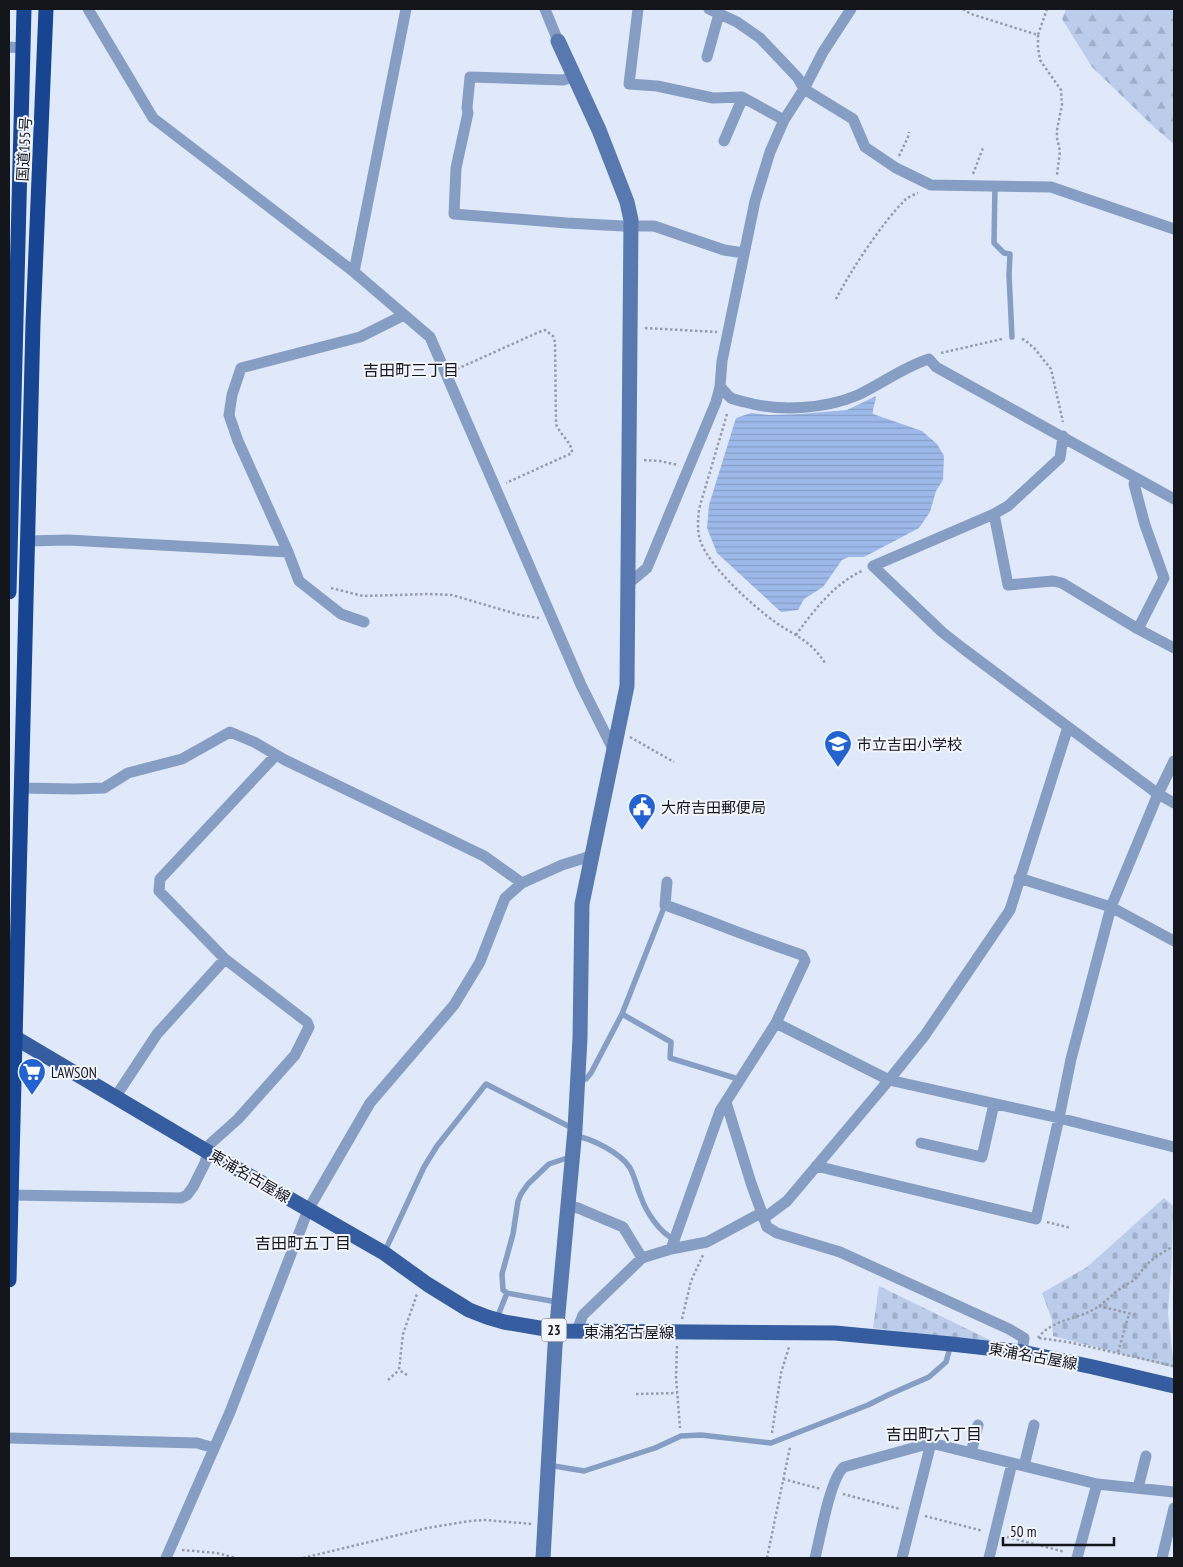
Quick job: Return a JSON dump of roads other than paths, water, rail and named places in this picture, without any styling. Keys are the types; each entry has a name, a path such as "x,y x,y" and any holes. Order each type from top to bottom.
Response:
{"highway":[{"name":"国道155号","path":"9,592 16,48 24,9"},
{"name":"国道155号","path":"9,1280 12,1036 21,788 33,323 46,9"}],"main road":[{"name":"東浦名古屋線","path":"12,1036 384,1253 422,1281 469,1310 497,1320 556,1331 835,1333 951,1344 1023,1345 1093,1367 1174,1386"}],"street":[{"path":"88,9 153,118 354,272 430,337 581,685 614,751"},
{"path":"354,272 406,9"},
{"path":"542,1558 556,1331 575,1133 582,904 627,686 631,328 631,226 627,202 599,130 545,9"},
{"path":"638,9 629,84 657,86 713,98 742,97 784,120"},
{"path":"629,583 647,568 716,402 720,387 722,361 755,201 770,152 784,120 804,89 823,52 851,9"},
{"path":"707,57 714,11 737,22 760,38 798,78 804,89 852,120 865,147 892,166 932,185 1054,188 1174,229"},
{"path":"574,76 563,80 470,77 468,113 456,168 454,214 654,226 724,250 744,253"},
{"path":"724,142 740,104 740,97"},
{"path":"364,622 340,614 299,581 229,416 232,395 241,368 360,337 404,315"},
{"path":"720,387 732,398 760,406 780,408 838,402 877,386 914,364 929,359 936,367 1174,499"},
{"path":"1063,436 1060,458 1008,506 994,514 873,566 942,632 1158,794 1174,803"},
{"path":"1136,478 1134,484 1145,525 1164,578 1138,629"},
{"path":"994,514 1008,585 1053,581 1062,583 1138,629 1174,648"},
{"path":"27,541 68,540 288,552"},
{"path":"578,1331 583,1314 642,1258 672,1244 707,1242 787,1201 889,1080 925,1035 1010,910 1068,727"},
{"path":"21,788 104,788 128,773 182,759 230,732 254,742 484,856 522,883"},
{"path":"11,1195 181,1198 187,1195 206,1163 210,1144 238,1119 296,1055 309,1027 307,1022 225,959 159,891 160,879 276,754"},
{"path":"816,1166 1036,1219 1071,1059 1110,907 1158,794 1174,762"},
{"path":"166,1558 233,1403 308,1210 370,1103 454,1006 480,962 504,898 522,883 562,865 591,856"},
{"path":"1019,878 1110,907 1174,941"},
{"path":"667,882 665,905 762,942 802,955 805,961 776,1023 720,1111 672,1244"},
{"path":"116,1096 156,1034 225,959"},
{"path":"776,1023 889,1080 1059,1118 1174,1147"},
{"path":"726,1102 767,1227 777,1234 840,1252 1023,1345"},
{"path":"921,1142 982,1157 994,1104"},
{"path":"568,1206 578,1208 623,1227 642,1258"},
{"path":"971,1453 978,1424"},
{"path":"1024,1466 1034,1425"},
{"path":"9,1438 197,1443 214,1448"},
{"path":"902,1558 931,1443"},
{"path":"816,1558 838,1471 844,1466 931,1443 1097,1484 1174,1492"},
{"path":"1138,1488 1146,1456"},
{"path":"989,1558 1012,1462"},
{"path":"1078,1557 1097,1484"},
{"path":"1162,1558 1174,1508"}],"lane":[{"path":"996,186 994,243 1004,253 1010,254 1012,338"},
{"path":"578,1080 586,1079 591,1073 622,1014 665,905"},
{"path":"622,1014 671,1042 670,1058 739,1081"},
{"path":"384,1253 437,1146 486,1084 624,1160 630,1168 640,1196 648,1211 672,1244"},
{"path":"559,1303 507,1293 502,1290 502,1274 513,1234 518,1201 528,1184 550,1164 573,1157"},
{"path":"497,1320 507,1293"},
{"path":"548,1465 584,1472 655,1448 681,1436 701,1435 771,1443 868,1405 929,1377 946,1362 951,1344"}],"place":[{"name":"市立吉田小学校","path":"838,768"},
{"name":"大府吉田郵便局","path":"642,831"},
{"name":"LAWSON","path":"32,1096"}],"district":[{"name":"吉田町三丁目","path":"411,370"},
{"name":"吉田町五丁目","path":"303,1243"},
{"name":"吉田町六丁目","path":"934,1434"}]}
